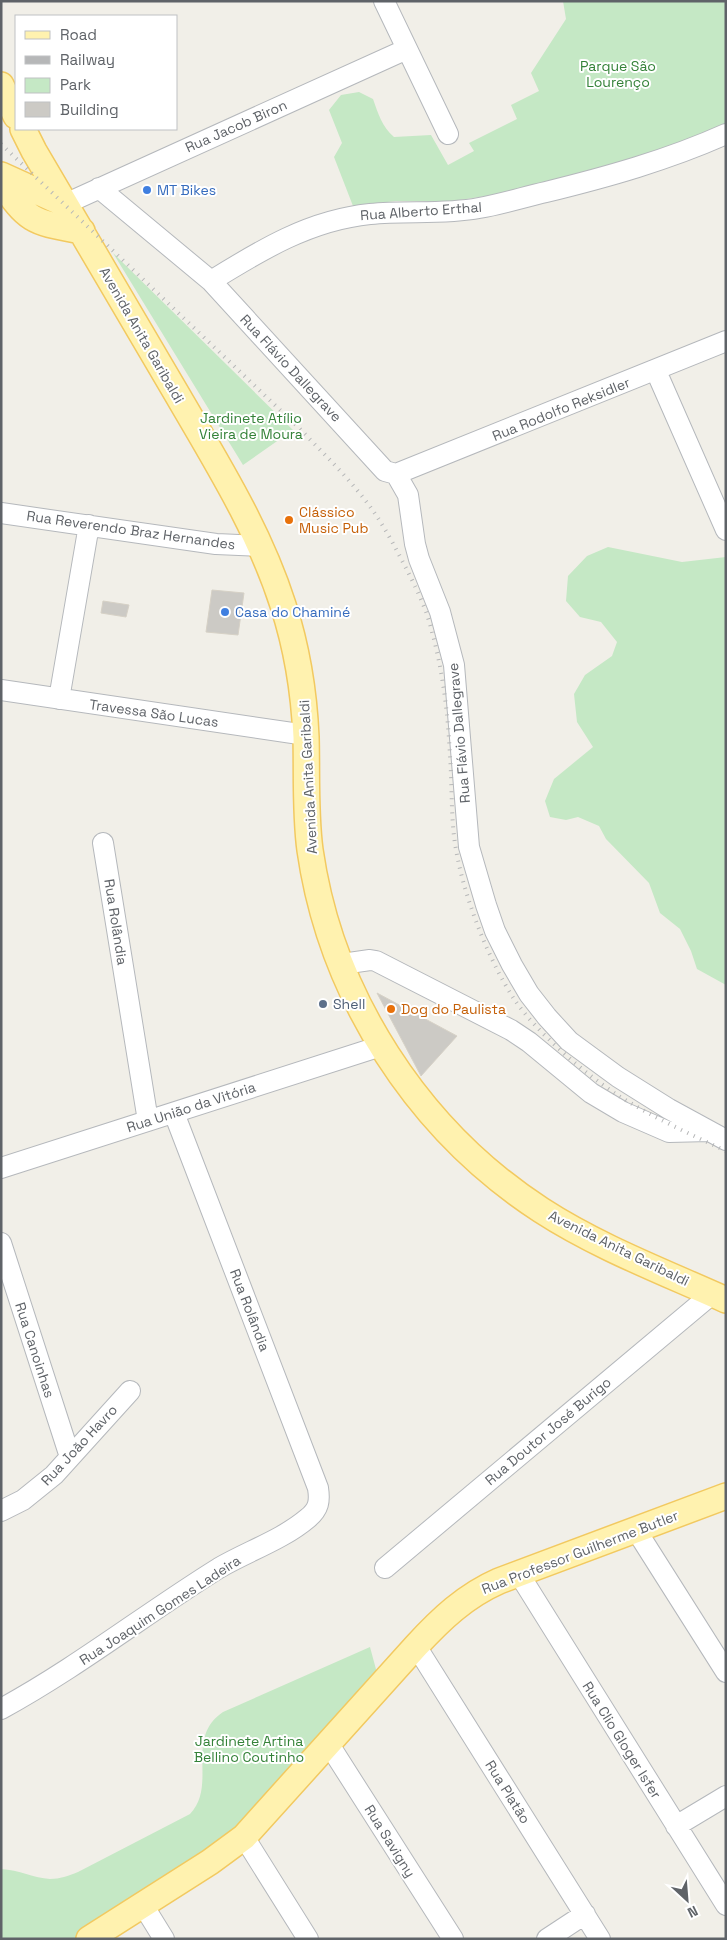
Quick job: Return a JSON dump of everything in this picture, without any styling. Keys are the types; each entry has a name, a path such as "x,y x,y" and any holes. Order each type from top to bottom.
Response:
{"main road":[{"path":"1,85 15,114"},
{"name":"Avenida Anita Garibaldi","path":"24,130 226,478 262,546 294,640 300,673 306,735 310,851 322,905 342,964 366,1018 382,1046 416,1096 440,1123 467,1151 512,1190 541,1210 589,1237 719,1297"},
{"path":"5,179 25,173 34,151"},
{"path":"5,179 65,204"},
{"path":"5,179 15,203 36,221 82,231"},
{"name":"Rua Professor Guilherme Butler","path":"88,1939 210,1862 244,1837 416,1646 446,1615 469,1597 483,1588 726,1496"}],"street":[{"path":"384,1 448,134"},
{"name":"Rua Jacob Biron","path":"65,204 407,49"},
{"name":"Rua Alberto Erthal","path":"211,281 257,253 314,226 342,218 370,214 438,213 478,208 589,182 630,170 673,156 726,134"},
{"name":"Rua Flávio Dallegrave","path":"99,188 211,281 386,471 396,474 408,495 417,552 440,612 454,665 469,847 476,876 496,930 529,994 546,1017 569,1040 618,1077 669,1109 717,1135"},
{"name":"Rua Rodolfo Reksidler","path":"396,474 656,371 726,341"},
{"path":"656,371 726,530"},
{"name":"Rua Reverendo Braz Hernandes","path":"1,513 216,544 262,546"},
{"path":"60,699 89,525"},
{"name":"Travessa São Lucas","path":"1,690 306,735"},
{"name":"Rua Rolândia","path":"103,843 148,1121"},
{"path":"342,964 370,960 376,961 495,1021 529,1042 592,1092 632,1116 668,1132 717,1135"},
{"name":"Rua União da Vitória","path":"1,1168 382,1046"},
{"name":"Rua Rolândia","path":"174,1113 318,1488 320,1499 317,1509"},
{"name":"Rua Canoinhas","path":"1,1243 70,1456"},
{"name":"Rua Doutor José Burigo","path":"385,1568 719,1297"},
{"name":"Rua João Havro","path":"1,1512 23,1500 42,1486 130,1391"},
{"name":"Rua Joaquim Gomes Ladeira","path":"1,1709 60,1676 220,1568 296,1527 317,1509"},
{"path":"636,1530 726,1672"},
{"name":"Rua Clio Gloger Isfer","path":"519,1574 726,1906"},
{"name":"Rua Platão","path":"416,1646 600,1939"},
{"name":"Rua Savigny","path":"328,1743 452,1939"},
{"path":"676,1826 726,1796"},
{"path":"244,1837 308,1939"},
{"path":"143,1905 164,1939"},
{"path":"547,1939 585,1914"}],"green space":[{"name":"Parque São Lourenço","path":"563,1 726,1 726,128 661,158 494,201 486,196 453,201 396,201 353,206 334,157 342,143 329,110 341,95 359,92 373,99 383,124 394,137 431,135 448,165 474,151 469,143 517,119 511,105 539,91 531,73 566,19"},
{"name":"Jardinete Atílio Vieira de Moura","path":"113,253 293,430 243,465"},
{"path":"608,547 682,562 726,557 726,985 697,969 691,951 680,929 660,913 649,883 606,839 599,826 578,817 566,820 550,817 545,801 554,779 593,747 577,722 574,694 585,675 612,656 617,642 601,622 580,617 566,601 568,576 587,556"},
{"name":"Jardinete Artina Bellino Coutinho","path":"370,1647 377,1673 247,1819 194,1862 73,1939 1,1939 1,1869 44,1878 64,1877 78,1872 190,1814 198,1802 201,1789 205,1735 212,1723 223,1712"}],"building":[{"name":"Casa do Chaminé","path":"212,590 244,593 238,635 206,632"},
{"path":"103,601 129,605 126,617 101,613"},
{"path":"377,993 457,1036 421,1076"}],"railway":[{"path":"1,144 299,428 346,477 371,508 386,530 407,570 430,624 439,662 446,709 451,766 453,826 457,856 468,899 484,942 504,982 523,1012 535,1025 562,1052 591,1076 619,1096 645,1111 726,1151"}],"place":[{"name":"MT Bikes","path":"147,190"},
{"name":"Clássico Music Pub","path":"289,520"},
{"name":"Casa do Chaminé","path":"225,612"},
{"name":"Shell","path":"323,1004"},
{"name":"Dog do Paulista","path":"391,1009"}]}
